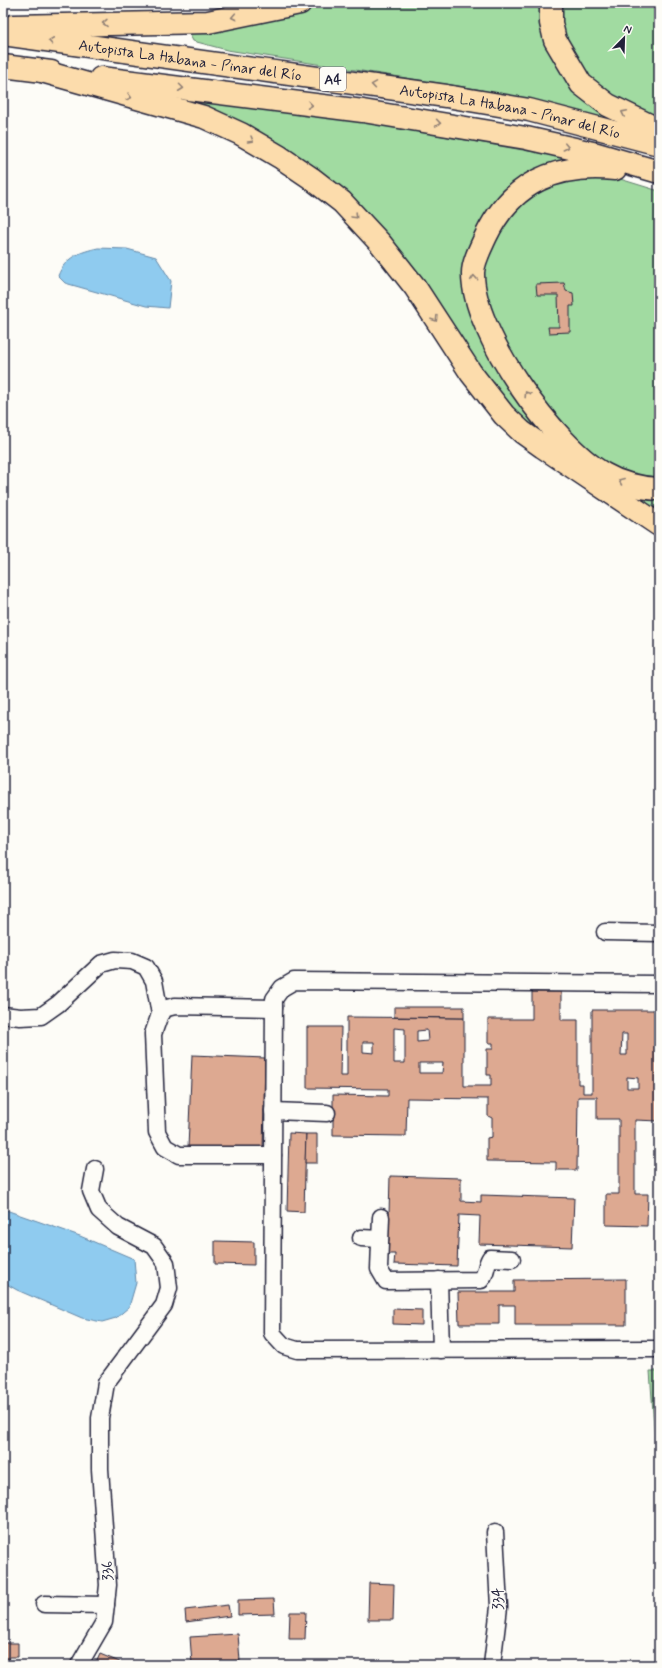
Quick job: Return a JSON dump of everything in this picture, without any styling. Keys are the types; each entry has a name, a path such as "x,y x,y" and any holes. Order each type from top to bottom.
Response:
{"highway":[{"path":"3,26 208,22 300,3"},
{"path":"551,3 551,23 555,40 581,84 608,105 659,130"},
{"name":"Autopista La Habana - Pinar del Río","path":"3,34 446,96 529,110 659,144"},
{"name":"Autopista La Habana - Pinar del Río","path":"3,66 363,111 526,138 597,154 659,172"},
{"path":"38,70 204,117 241,134 280,157 311,178 342,202 381,244 415,287 471,373 504,415 522,432 542,447 659,525"},
{"path":"659,178 617,169 592,166 570,168 540,178 522,190 500,212 481,247 473,272 477,305 490,336 530,399 556,431 588,463 604,474 624,483 659,490"}],"street":[{"path":"605,932 659,933"},
{"path":"3,1015 20,1018 41,1016 58,1004 101,964 115,960 132,961 146,967 154,981 160,1014 153,1034 157,1132 165,1147 179,1155 273,1155"},
{"path":"659,984 294,981 282,988 274,999 272,1333 284,1346 296,1350 659,1349"},
{"path":"160,1014 167,1008 175,1006 274,1008"},
{"path":"273,1111 327,1113"},
{"name":"336","path":"78,1665 104,1622 106,1605 108,1584 100,1469 100,1418 106,1383 164,1305 169,1288 166,1263 154,1246 118,1227 99,1210 91,1191 95,1168"},
{"path":"381,1217 379,1269 386,1281 482,1280 486,1275 487,1264 490,1258 512,1259"},
{"path":"361,1238 380,1240"},
{"path":"440,1280 441,1350"},
{"name":"334","path":"492,1665 499,1607 495,1532"},
{"path":"44,1604 106,1605"}],"green space":[{"path":"321,3 544,3 544,24 623,123 477,89 227,50 193,41 186,27"},
{"path":"557,3 659,3 659,119 611,100 566,51"},
{"path":"180,99 312,113 574,159 543,170 466,273 562,444 659,493 659,519 520,420 362,217"},
{"path":"607,175 659,191 659,482 611,470 584,449 530,385 497,333 483,294 483,269 488,244 535,189 570,177"},
{"path":"650,1371 659,1371 659,1496"}],"water":[{"path":"98,248 127,249 156,257 171,281 168,308 146,306 65,283 58,276 65,264 74,256 85,251"},
{"path":"3,1209 80,1236 134,1259 136,1283 129,1307 116,1318 102,1322 82,1318 17,1290 3,1282"}],"building":[{"path":"564,283 566,291 573,293 574,306 570,306 570,332 549,333 548,327 559,327 558,295 537,295 536,284"},
{"path":"532,992 561,992 561,1020 578,1020 578,1084 583,1084 583,1093 592,1093 592,1010 659,1010 659,1121 635,1120 635,1194 648,1194 647,1226 606,1225 606,1194 619,1194 619,1119 597,1119 597,1097 578,1097 577,1170 556,1170 556,1162 487,1161 487,1138 492,1137 492,1118 488,1116 488,1099 407,1098 406,1136 333,1135 333,1095 388,1096 388,1089 307,1088 307,1027 341,1027 340,1076 347,1076 347,1017 464,1018 464,1086 491,1086 491,1075 487,1075 487,1049 493,1049 493,1043 488,1043 488,1019 532,1019","holes":["394,1028 405,1029 405,1063 394,1063","427,1030 428,1041 417,1042 417,1031","622,1034 627,1034 627,1055 621,1055","363,1042 374,1042 374,1053 363,1052","419,1063 443,1063 442,1073 419,1073","627,1077 638,1078 638,1088 627,1088"]},
{"path":"394,1007 464,1007 464,1018 394,1017"},
{"path":"192,1055 265,1058 263,1150 188,1148"},
{"path":"289,1133 306,1134 304,1212 287,1211"},
{"path":"306,1134 317,1134 317,1163 305,1163"},
{"path":"390,1176 461,1178 461,1201 481,1202 481,1195 574,1198 572,1247 479,1244 480,1216 459,1215 457,1266 394,1264 395,1254 388,1254"},
{"path":"215,1241 254,1242 254,1265 215,1264"},
{"path":"626,1279 626,1325 515,1325 515,1305 499,1305 499,1324 459,1324 458,1292 514,1292 514,1280"},
{"path":"393,1309 422,1310 422,1325 393,1324"},
{"path":"369,1583 394,1584 393,1620 368,1620"},
{"path":"274,1599 275,1614 238,1615 238,1600"},
{"path":"228,1605 230,1616 186,1622 185,1610"},
{"path":"290,1612 306,1612 305,1639 289,1639"},
{"path":"238,1634 240,1661 192,1664 190,1637"},
{"path":"3,1643 18,1643 18,1657 9,1657 8,1665 3,1665"},
{"path":"100,1654 122,1663 121,1665 95,1665"}]}
